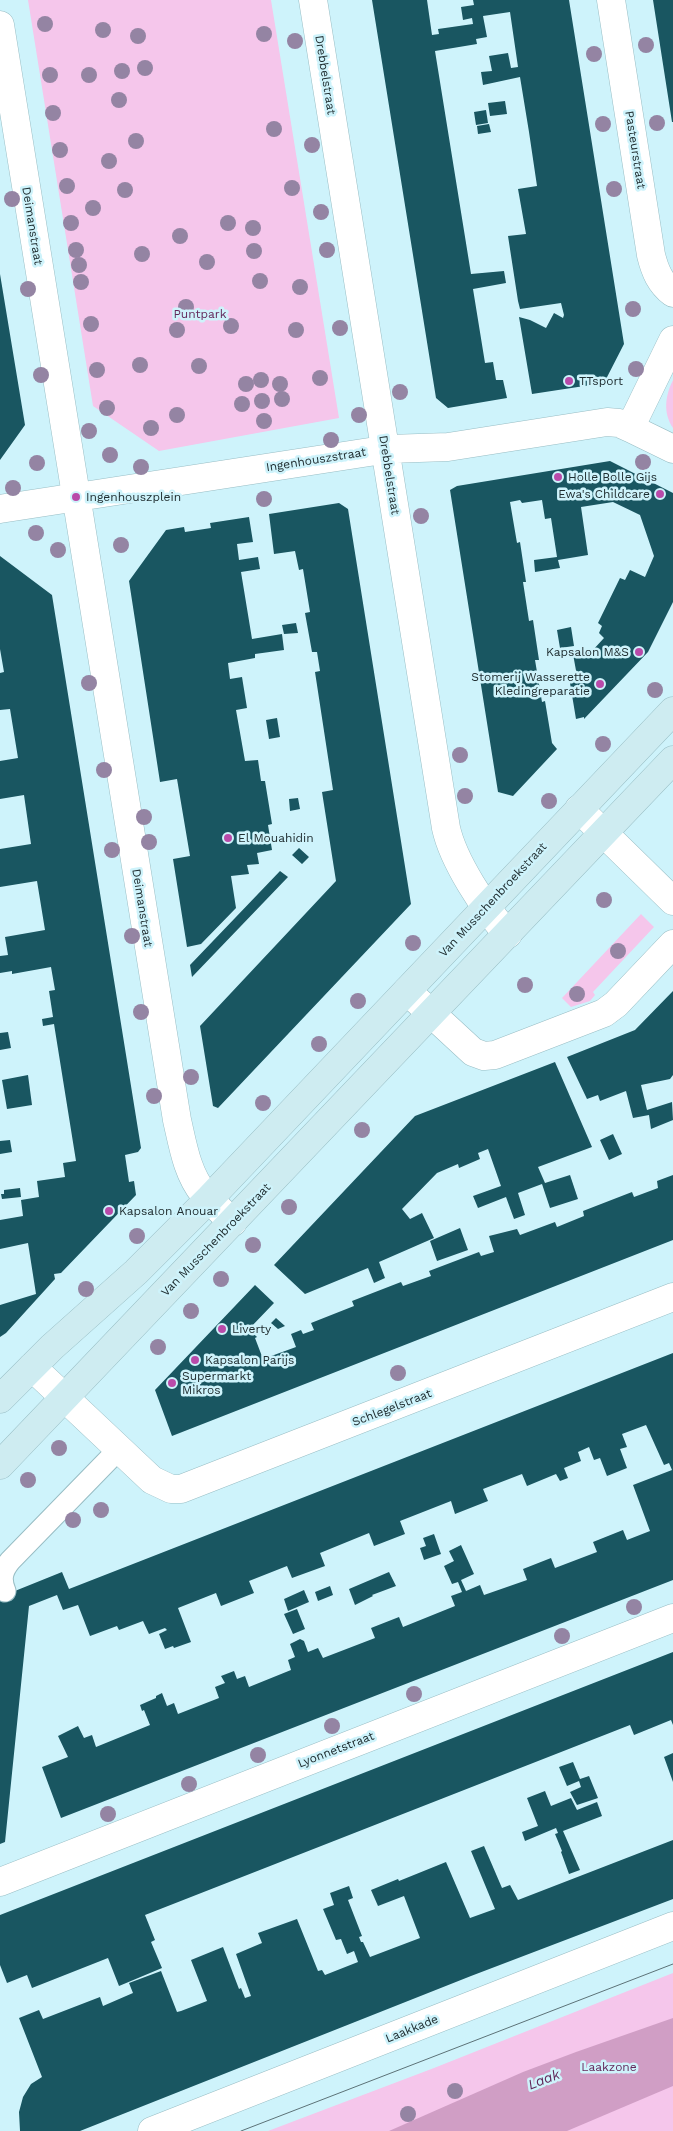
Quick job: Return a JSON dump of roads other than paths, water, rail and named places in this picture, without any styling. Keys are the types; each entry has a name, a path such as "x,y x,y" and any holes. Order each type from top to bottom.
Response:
{"street":[{"name":"Drebbelstraat","path":"313,0 448,839 459,863 487,907 508,934"},
{"name":"Pasteurstraat","path":"611,0 651,255 658,276 665,287 673,293"},
{"name":"Deimanstraat","path":"0,25 177,1120 192,1174 209,1199 233,1222"},
{"path":"630,428 673,340"},
{"name":"Ingenhouszstraat","path":"76,497 385,450 448,448 607,422 618,423 673,449"},
{"path":"1,508 76,497"},
{"name":"Van Musschenbroekstraat","path":"0,1399 32,1367 120,1288 209,1199 673,711"},
{"name":"Van Musschenbroekstraat","path":"0,1465 673,760"},
{"path":"579,809 673,901"},
{"path":"407,991 473,1052 488,1056 500,1054 604,1013 616,1004 673,944"},
{"name":"Schlegelstraat","path":"32,1367 156,1483 171,1489 181,1489 673,1297"},
{"name":"Lyonnetstraat","path":"0,1882 673,1618"},
{"name":"Laakkade","path":"152,2131 673,1926"}],"lane":[{"path":"5,1591 2,1575 10,1561 119,1449"}],"water":[{"name":"Laak","path":"673,2018 673,2086 567,2131 389,2131 523,2072"}],"tram line":[{"path":"241,2131 673,1964"}],"place":[{"name":"TTsport","path":"569,381"},
{"name":"Holle Bolle Gijs","path":"558,477"},
{"name":"Ewa's Childcare","path":"660,494"},
{"name":"Ingenhouszplein","path":"76,497"},
{"name":"Kapsalon M&S","path":"639,652"},
{"name":"Stomerij Wasserette Kledingreparatie","path":"600,684"},
{"name":"El Mouahidin","path":"228,838"},
{"name":"Kapsalon Anouar","path":"109,1211"},
{"name":"Liverty","path":"222,1329"},
{"name":"Kapsalon Parijs","path":"195,1360"},
{"name":"Supermarkt Mikros","path":"172,1383"}],"park label":[{"name":"Puntpark","path":"200,314"},
{"name":"Laakzone","path":"609,2067"}]}
